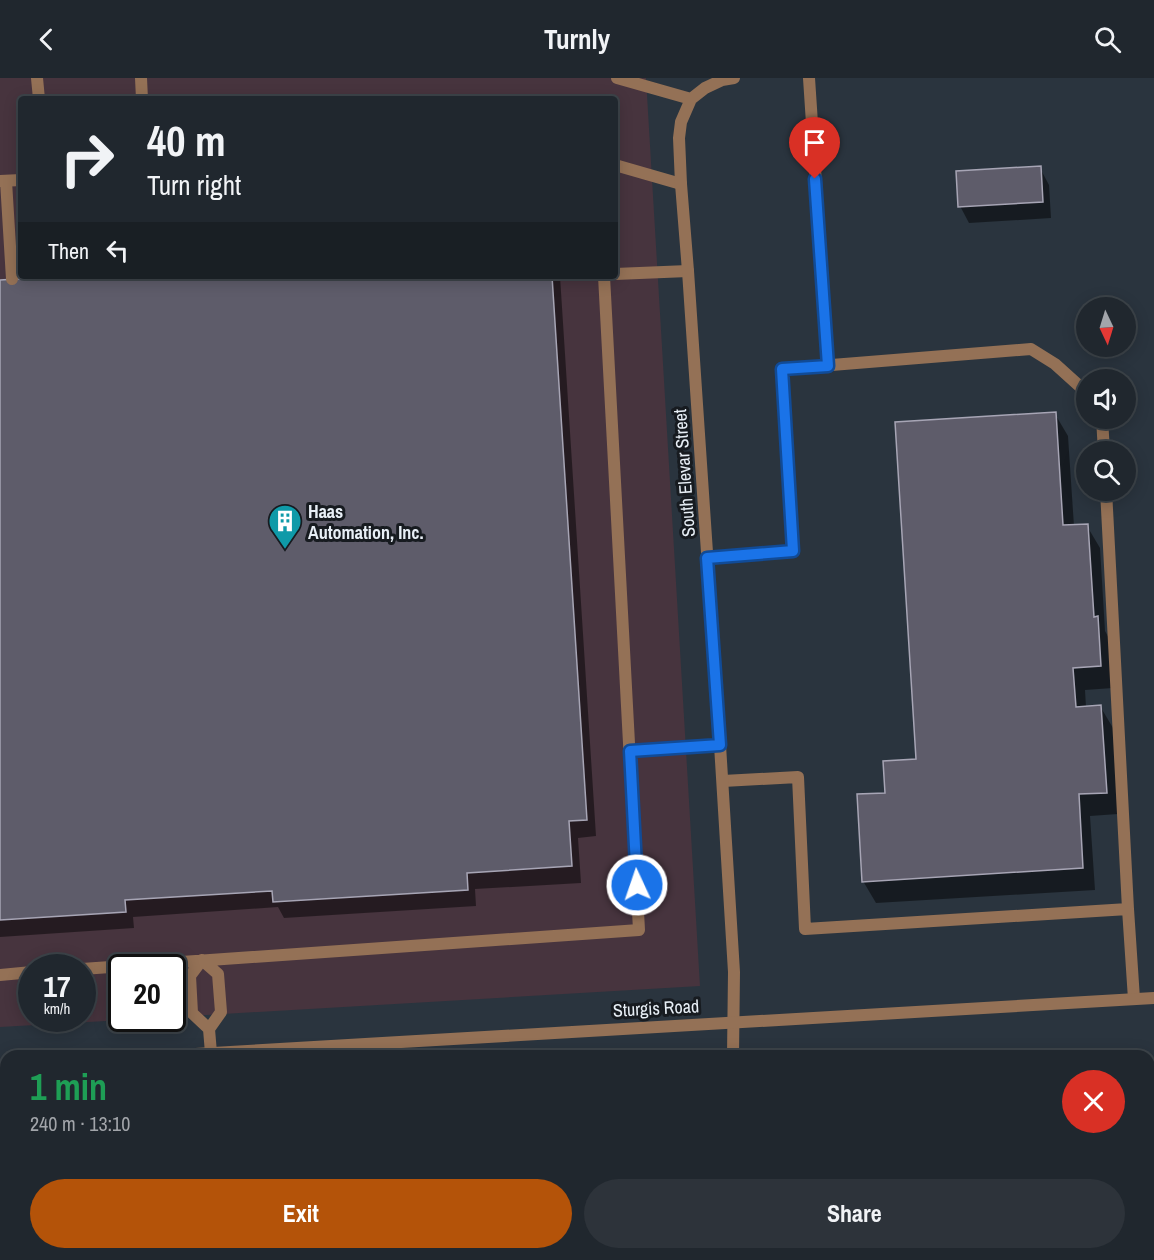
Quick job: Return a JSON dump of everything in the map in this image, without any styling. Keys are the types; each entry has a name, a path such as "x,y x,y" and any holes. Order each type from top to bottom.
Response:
{"street":[{"path":"37,78 39,96"},
{"path":"141,78 142,96"},
{"path":"617,78 691,99 705,83 734,78"},
{"path":"809,78 828,366"},
{"name":"South Elevar Street","path":"691,99 681,123 679,138 681,184 723,781 734,972 733,1050"},
{"path":"618,166 681,184"},
{"path":"12,279 3,181 18,180"},
{"path":"618,274 688,271"},
{"path":"96,968 639,930 604,279"},
{"path":"707,558 793,551 782,369 1031,349 1055,364 1076,383"},
{"path":"1107,501 1134,999"},
{"path":"630,751 720,745"},
{"path":"723,781 798,777 805,929 1128,909"},
{"path":"202,960 218,974 221,1012 209,1029 211,1050"},
{"path":"202,960 190,976 192,1014 209,1029"},
{"path":"0,975 18,973"},
{"name":"Sturgis Road","path":"262,1050 1154,998"}],"shaded area":[{"name":"Haas Automation, Inc.","path":"0,78 646,78 700,986 186,1016 186,954 108,954 108,1021 96,1022 96,954 18,954 18,1026 0,1027"}],"building":[{"path":"1041,166 1043,202 958,207 956,171"},
{"name":"Haas Automation, Inc.","path":"552,279 587,820 569,821 572,866 467,873 468,890 273,902 272,891 125,900 126,912 0,920 0,280"},
{"path":"1056,412 1063,525 1088,524 1094,617 1098,616 1101,666 1073,668 1076,707 1101,705 1107,793 1079,794 1083,868 862,882 857,794 885,793 883,761 916,759 895,422"}],"place":[{"name":"Haas Automation, Inc.","path":"285,550"}],"route":[{"path":"637,885 630,751 720,745 707,558 793,551 782,369 828,366 815,179"}]}
